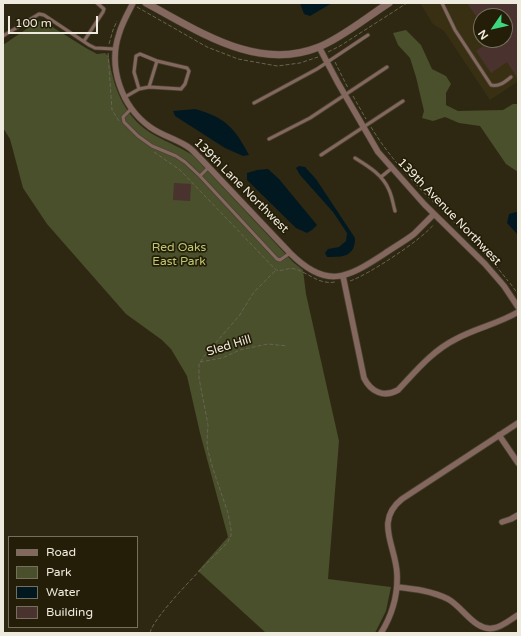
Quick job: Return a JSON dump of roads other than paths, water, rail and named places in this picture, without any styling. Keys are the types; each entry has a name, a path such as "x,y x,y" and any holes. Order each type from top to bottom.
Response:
{"street":[{"name":"139th Lane Northwest","path":"133,3 119,34 115,49 116,75 125,97 132,108 148,126 187,146 210,167 290,253 306,267 328,276 343,276"},
{"path":"146,3 212,38 249,52 276,55 290,54 319,47 389,3"},
{"name":"139th Avenue Northwest","path":"319,47 345,96 378,152 434,214 485,264 504,286 518,307"},
{"path":"434,214 408,238 357,271 343,276 364,378 367,384 373,391 378,393 392,393 398,390 430,357 455,339 503,321 518,312"},
{"path":"381,633 390,616 397,587 396,563 387,524 390,512 402,499 518,422"},
{"path":"499,435 518,463"},
{"path":"502,522 518,515"},
{"path":"397,587 432,592 449,600 462,609 473,622 486,628 493,629 518,615"}],"lane":[{"path":"84,41 103,12 104,9 97,3"},
{"path":"442,3 455,30 491,84 495,86 501,85 511,77"},
{"path":"3,36 39,14 44,15 95,48 115,49"},
{"path":"254,103 327,63 368,35"},
{"path":"125,97 139,89 149,87 181,89 186,84 189,70 187,68 157,61 140,54 136,56 134,72 139,89"},
{"path":"149,87 157,61"},
{"path":"269,138 310,118 387,67"},
{"path":"321,155 403,101"},
{"path":"132,108 123,118 124,122 138,136 152,146 176,156 185,162 200,176 277,259 280,260 290,253"},
{"path":"355,158 373,170 380,177 390,191 395,211"},
{"path":"200,176 210,167"},
{"path":"380,177 392,168"}],"water":[{"path":"300,3 332,3 310,16 304,14"},
{"path":"195,109 214,116 228,125 239,138 249,155 243,156 225,148 175,116 173,111"},
{"path":"299,166 305,167 316,179 355,238 353,249 347,255 327,257 325,253 328,249 339,247 346,241 347,233 333,212 300,175 296,168"},
{"path":"268,169 279,179 317,225 312,230 307,233 296,228 247,180 247,173"},
{"path":"516,212 518,213 518,235 507,223 509,214"}],"park label":[{"name":"Red Oaks East Park","path":"179,255"}]}
